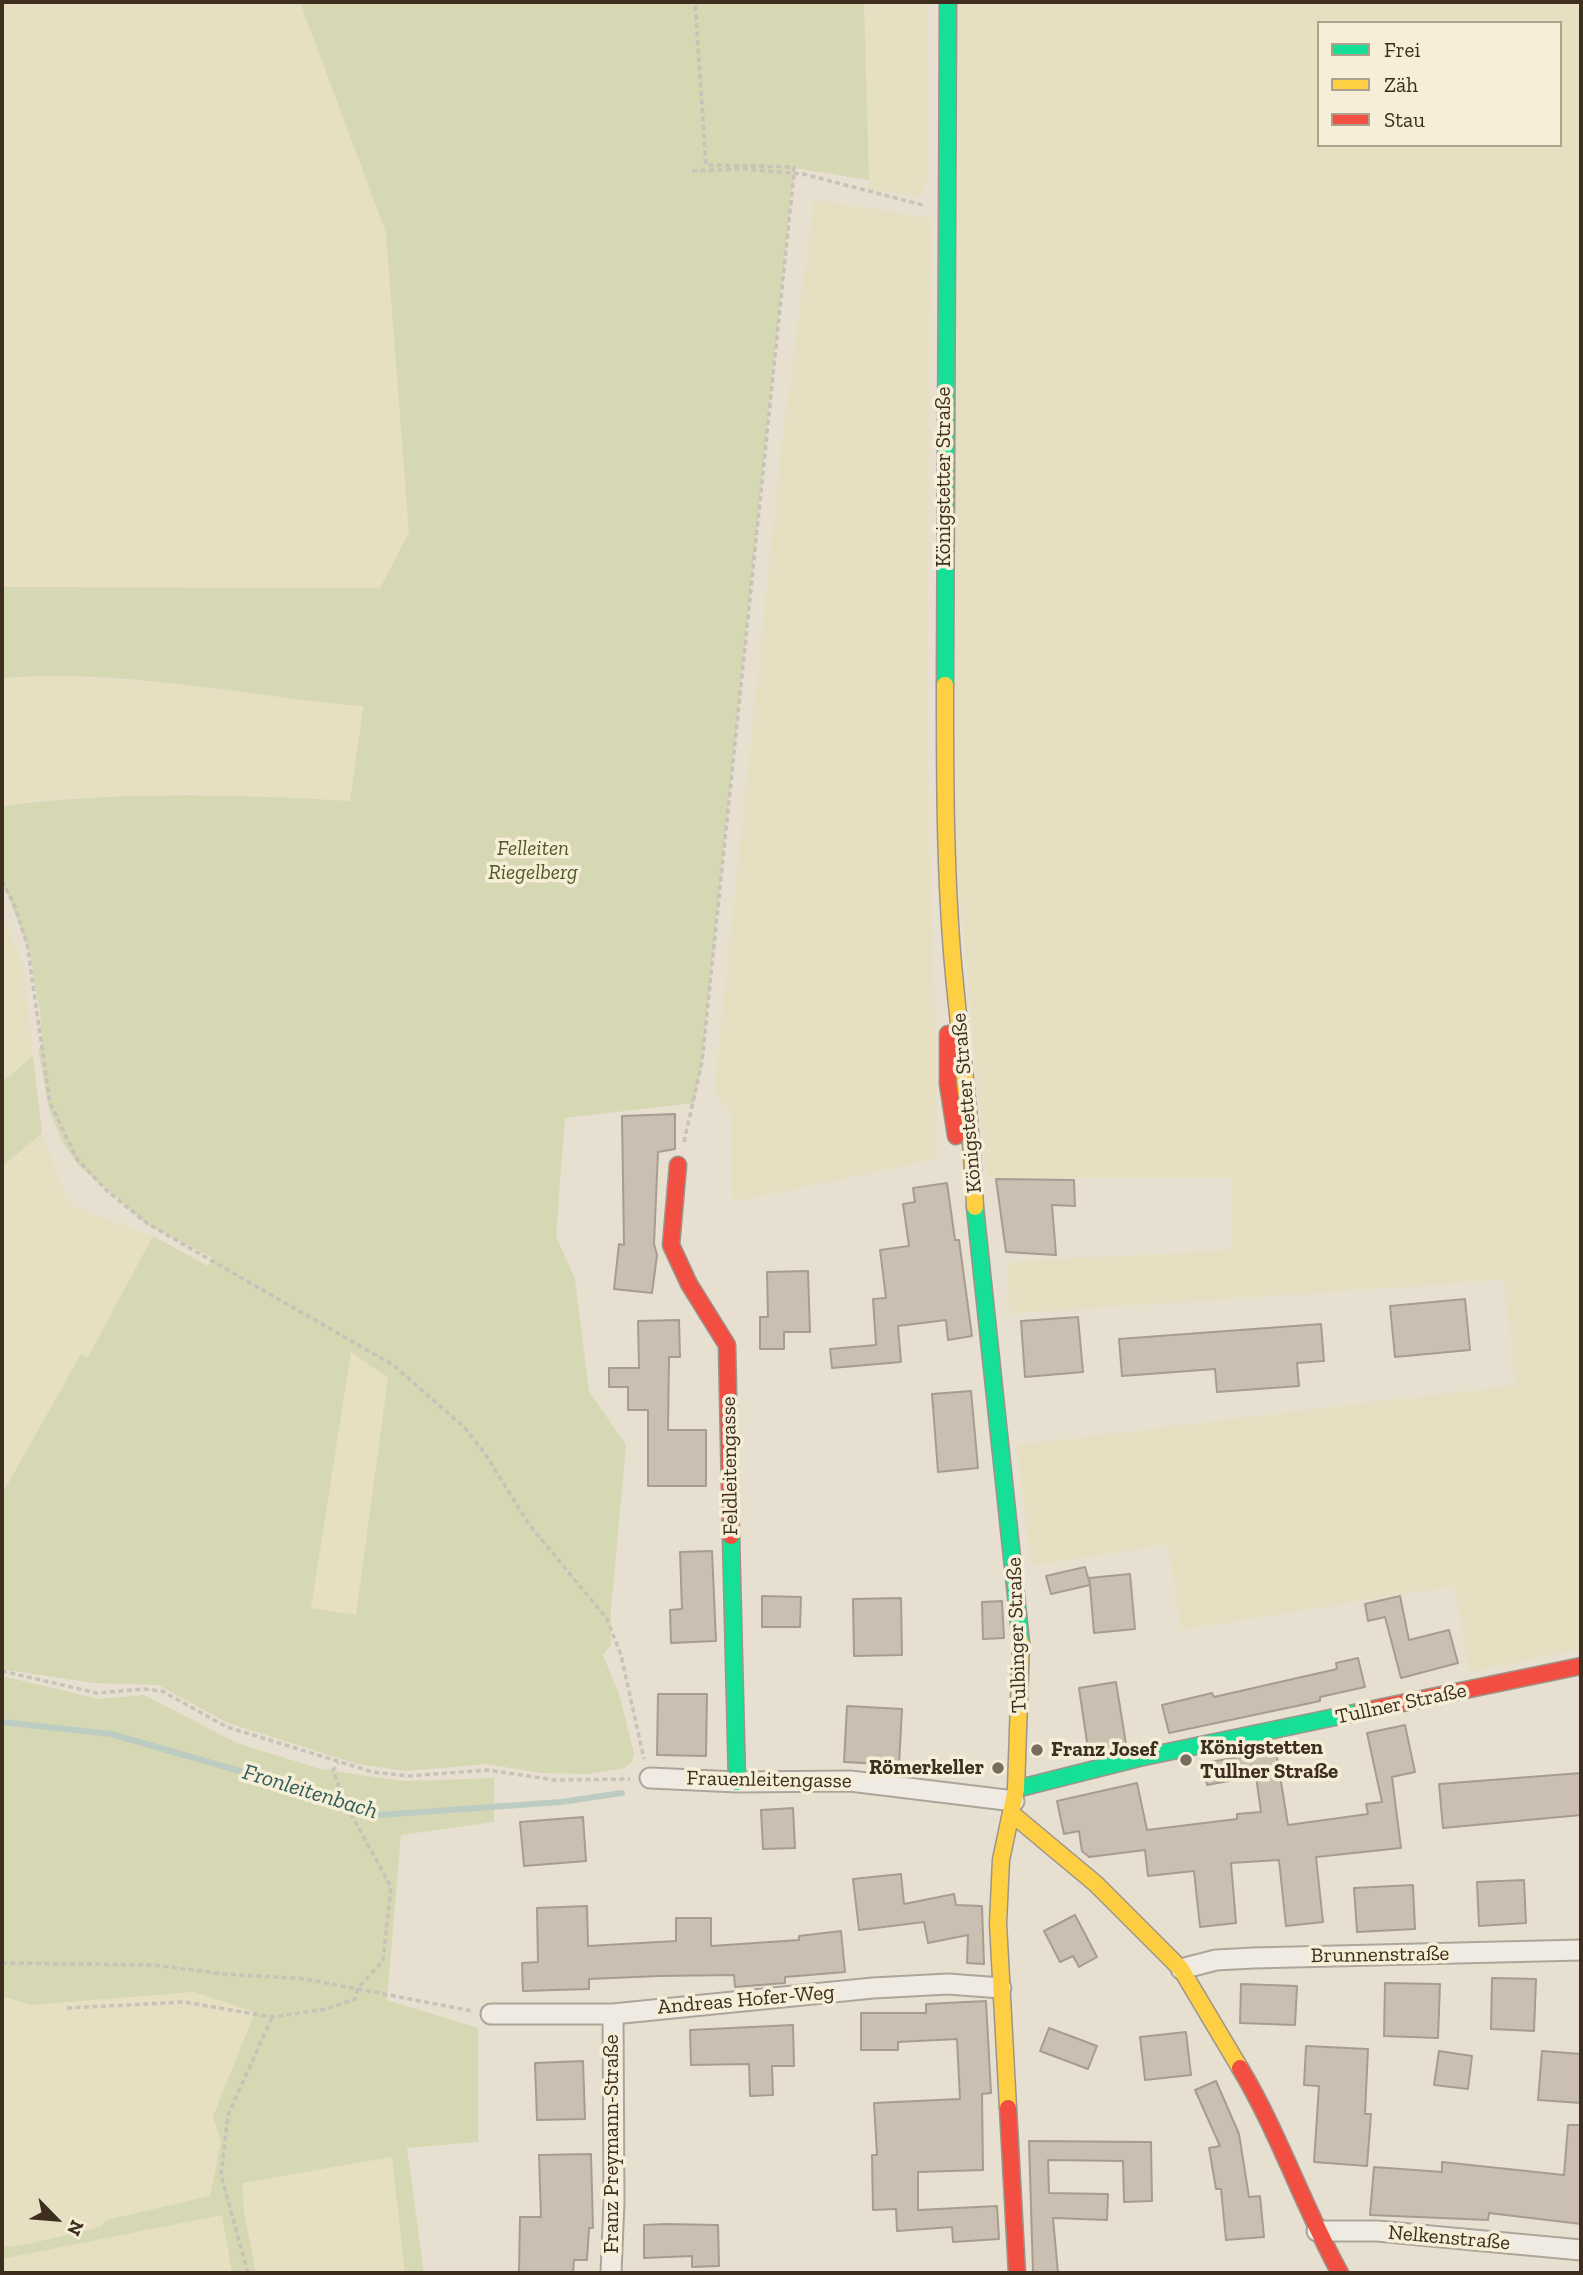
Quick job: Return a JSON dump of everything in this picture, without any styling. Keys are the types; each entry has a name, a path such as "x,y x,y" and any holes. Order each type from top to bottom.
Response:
{"main road":[{"name":"Königstetter Straße","path":"948,2 943,710 952,952 972,1126 975,1207"},
{"name":"Feldleitengasse","path":"678,1165 671,1245 689,1284 727,1345 737,1782"},
{"name":"Tulbinger Straße","path":"975,1207 1020,1611 1022,1662 1014,1801 1000,1860 1002,1987 1017,2273"},
{"name":"Tullner Straße","path":"1014,1801 1139,1758 1581,1666"},
{"path":"1014,1801 1181,1969 1262,2105 1317,2231 1340,2273"}],"street":[{"name":"Frauenleitengasse","path":"649,1778 737,1782 850,1780 1014,1801"},
{"name":"Brunnenstraße","path":"1181,1969 1243,1958 1581,1950"},
{"name":"Andreas Hofer-Weg","path":"491,2014 613,2014 873,1988 948,1984 1002,1987"},
{"name":"Franz Preymann-Straße","path":"611,2273 613,2014"},
{"name":"Nelkenstraße","path":"1317,2231 1377,2231 1581,2249"}],"path":[{"path":"678,1165 702,1062 794,173 794,167 706,165 695,2"},
{"path":"692,171 744,169 794,173 946,210"},
{"path":"2,881 14,904 27,944 50,1103 77,1159 106,1190 148,1224 393,1365 464,1427 486,1455 528,1523 607,1619 621,1655 649,1778 573,1781 488,1770 408,1776 338,1763 227,1727 162,1692 144,1689 97,1693 2,1671"},
{"path":"67,2008 184,2002 272,2017 326,2009 355,1999 358,1988 383,1961 391,1887 344,1801 333,1770 338,1763"},
{"path":"2,1963 153,1965 226,1974 306,1979 491,2014"},
{"path":"248,2273 221,2175 228,2115 272,2017"}],"shaded area":[{"path":"2,2 300,2 386,233 412,534 380,588 2,587"},
{"path":"864,2 928,2 928,172 921,197 869,190"},
{"path":"956,2 1581,2 1581,1649 1469,1672 1455,1586 1181,1630 1168,1544 1031,1566 1017,1445 1515,1385 1504,1280 1010,1314 1006,1262 1231,1250 1232,1178 987,1178 955,844"},
{"path":"814,200 931,218 927,727 938,1159 732,1202 731,1115 714,1091 782,441"},
{"path":"45,675 147,681 363,706 350,801 189,794 57,799 2,806 2,678"},
{"path":"2,914 23,966 33,1056 2,1082"},
{"path":"42,1133 69,1205 153,1236 88,1358 81,1354 2,1494 2,1167"},
{"path":"351,1352 388,1377 357,1615 311,1608"},
{"path":"194,1992 255,2012 213,2116 221,2142 210,2196 107,2220 102,2227 28,2244 2,2247 2,1996 30,2005"},
{"path":"393,2157 405,2273 256,2273 244,2212 242,2183"},
{"path":"223,2215 232,2273 2,2273 2,2259"}],"green space":[{"name":"Felleiten Riegelberg","path":"300,2 864,2 869,180 794,168 702,1062 694,1103 565,1118 556,1236 575,1279 589,1391 626,1445 611,1610 611,1645 603,1655 620,1697 634,1753 632,1762 624,1768 588,1774 539,1773 487,1764 406,1771 357,1764 228,1723 158,1685 93,1683 2,1669 2,1494 81,1354 88,1357 153,1236 208,1266 213,1258 148,1225 78,1165 61,1139 49,1109 38,1049 42,1049 40,1012 28,947 2,881 2,806 89,798 176,795 350,801 365,694 363,706 137,680 47,676 2,678 2,587 380,588 409,533 386,233","holes":["351,1352 388,1378 356,1615 311,1608"]},
{"path":"33,1056 42,1133 2,1167 2,1082"},
{"path":"2,1676 99,1699 144,1695 237,1743 320,1769 403,1781 494,1778 494,1822 401,1835 387,2000 478,2028 478,2142 407,2148 424,2273 405,2273 392,2157 242,2183 244,2212 256,2273 232,2273 222,2215 2,2259 2,2247 28,2244 101,2227 106,2220 210,2196 221,2142 213,2116 255,2012 194,1992 30,2005 2,1996"}],"building":[{"path":"675,1114 675,1149 658,1152 654,1244 657,1255 652,1293 614,1289 619,1244 624,1245 622,1116"},
{"path":"996,1179 1074,1180 1075,1206 1052,1205 1056,1255 1006,1252"},
{"path":"947,1183 955,1240 959,1240 972,1336 948,1340 946,1320 898,1326 901,1362 832,1368 830,1349 876,1345 873,1299 886,1298 880,1250 909,1246 903,1204 915,1202 913,1188"},
{"path":"808,1271 810,1332 784,1332 784,1349 760,1349 760,1317 768,1317 767,1272"},
{"path":"1465,1299 1470,1350 1395,1357 1390,1306"},
{"path":"1078,1317 1083,1372 1025,1377 1021,1321"},
{"path":"679,1320 680,1357 669,1357 668,1430 706,1430 706,1486 648,1486 648,1410 628,1410 628,1387 609,1387 609,1368 639,1368 638,1321"},
{"path":"1321,1324 1324,1361 1297,1363 1299,1386 1217,1392 1215,1369 1122,1376 1119,1339"},
{"path":"971,1391 978,1468 938,1472 932,1394"},
{"path":"712,1551 716,1641 671,1643 670,1610 682,1609 680,1552"},
{"path":"1085,1567 1090,1584 1089,1578 1130,1574 1135,1629 1094,1633 1090,1585 1051,1594 1046,1576"},
{"path":"762,1596 801,1597 800,1627 762,1627"},
{"path":"1400,1596 1409,1640 1449,1630 1458,1663 1401,1678 1385,1617 1368,1621 1365,1604"},
{"path":"901,1598 902,1655 854,1656 853,1599"},
{"path":"1002,1601 1004,1638 983,1639 982,1602"},
{"path":"1358,1658 1365,1687 1320,1697 1320,1701 1169,1733 1162,1705 1212,1693 1214,1697 1337,1669 1336,1663"},
{"path":"1116,1682 1126,1744 1088,1749 1079,1688"},
{"path":"658,1694 707,1694 706,1756 657,1755"},
{"path":"847,1706 902,1709 899,1765 844,1762"},
{"path":"1405,1725 1415,1772 1392,1777 1401,1848 1316,1857 1323,1922 1286,1926 1279,1860 1231,1863 1236,1923 1200,1927 1194,1871 1148,1876 1145,1850 1089,1857 1082,1851 1079,1831 1064,1834 1057,1801 1137,1783 1147,1830 1237,1819 1237,1814 1261,1812 1256,1776 1207,1785 1203,1763 1276,1751 1288,1825 1368,1814 1366,1804 1382,1802 1367,1733"},
{"path":"1581,1773 1581,1815 1443,1828 1439,1784"},
{"path":"793,1808 795,1848 763,1849 761,1810"},
{"path":"583,1817 586,1861 524,1866 520,1822"},
{"path":"901,1874 904,1904 954,1894 956,1905 982,1906 984,1964 967,1963 968,1935 928,1943 924,1922 859,1930 853,1879"},
{"path":"1524,1880 1526,1923 1479,1926 1477,1882"},
{"path":"1413,1885 1415,1929 1357,1932 1354,1888"},
{"path":"587,1906 588,1946 676,1941 676,1918 711,1918 711,1946 799,1940 799,1936 841,1931 845,1972 785,1977 785,1983 735,1987 734,1975 659,1976 589,1979 589,1989 523,1991 522,1963 538,1962 537,1908"},
{"path":"1075,1915 1097,1957 1079,1967 1073,1956 1060,1962 1044,1931"},
{"path":"1492,1978 1536,1979 1534,2031 1491,2029"},
{"path":"1385,1983 1440,1984 1438,2038 1384,2036"},
{"path":"1241,1984 1297,1986 1295,2025 1240,2023"},
{"path":"986,2001 991,2093 982,2094 983,2170 918,2172 918,2210 997,2206 999,2239 953,2242 952,2227 897,2231 896,2209 873,2210 872,2155 877,2155 874,2103 960,2099 957,2039 898,2042 898,2050 861,2050 861,2013 926,2013 926,2004"},
{"path":"793,2025 794,2066 772,2066 773,2095 750,2096 749,2064 691,2065 690,2030"},
{"path":"1049,2028 1097,2046 1088,2069 1040,2051"},
{"path":"1186,2032 1191,2075 1145,2080 1140,2037"},
{"path":"1306,2046 1368,2049 1365,2114 1371,2114 1367,2166 1314,2162 1319,2086 1304,2085"},
{"path":"1439,2051 1472,2056 1468,2089 1434,2085"},
{"path":"1542,2051 1581,2054 1581,2103 1538,2100"},
{"path":"583,2061 585,2119 537,2120 535,2063"},
{"path":"1216,2081 1239,2134 1249,2197 1260,2196 1264,2237 1226,2240 1221,2189 1216,2189 1209,2148 1220,2146 1195,2090"},
{"path":"1568,2125 1581,2125 1581,2224 1489,2213 1488,2220 1370,2215 1374,2167 1442,2172 1442,2162 1564,2175"},
{"path":"1029,2141 1151,2142 1152,2201 1124,2202 1123,2161 1048,2160 1049,2193 1108,2194 1107,2220 1053,2218 1058,2273 1033,2273"},
{"path":"591,2154 593,2228 589,2228 587,2260 574,2260 573,2273 519,2273 520,2217 541,2217 539,2155"},
{"path":"644,2225 718,2225 719,2266 692,2267 692,2256 644,2258"}],"waterway":[{"name":"Fronleitenbach","path":"2,1722 111,1734 344,1801 380,1815 561,1802 622,1793"}],"traffic: fast":[{"path":"945,685 948,2"},
{"path":"975,1207 1021,1643"},
{"path":"731,1536 737,1782"},
{"path":"1016,1789 1139,1758 1359,1712"}],"traffic: slow":[{"path":"945,685 950,919 975,1207"},
{"path":"1008,2108 998,1923 1001,1860 1016,1789 1021,1643"},
{"path":"1011,1813 1096,1884 1181,1969 1240,2068"}],"traffic: jam":[{"path":"948,1034 948,1084 956,1136"},
{"path":"678,1165 671,1245 689,1284 727,1345 731,1536"},
{"path":"1359,1712 1581,1666"},
{"path":"1240,2068 1267,2118 1340,2273"},
{"path":"1008,2108 1017,2273"}],"place":[{"name":"Franz Josef","path":"1037,1750"},
{"name":"Königstetten Tullner Straße","path":"1186,1760"},
{"name":"Römerkeller","path":"998,1768"}]}
